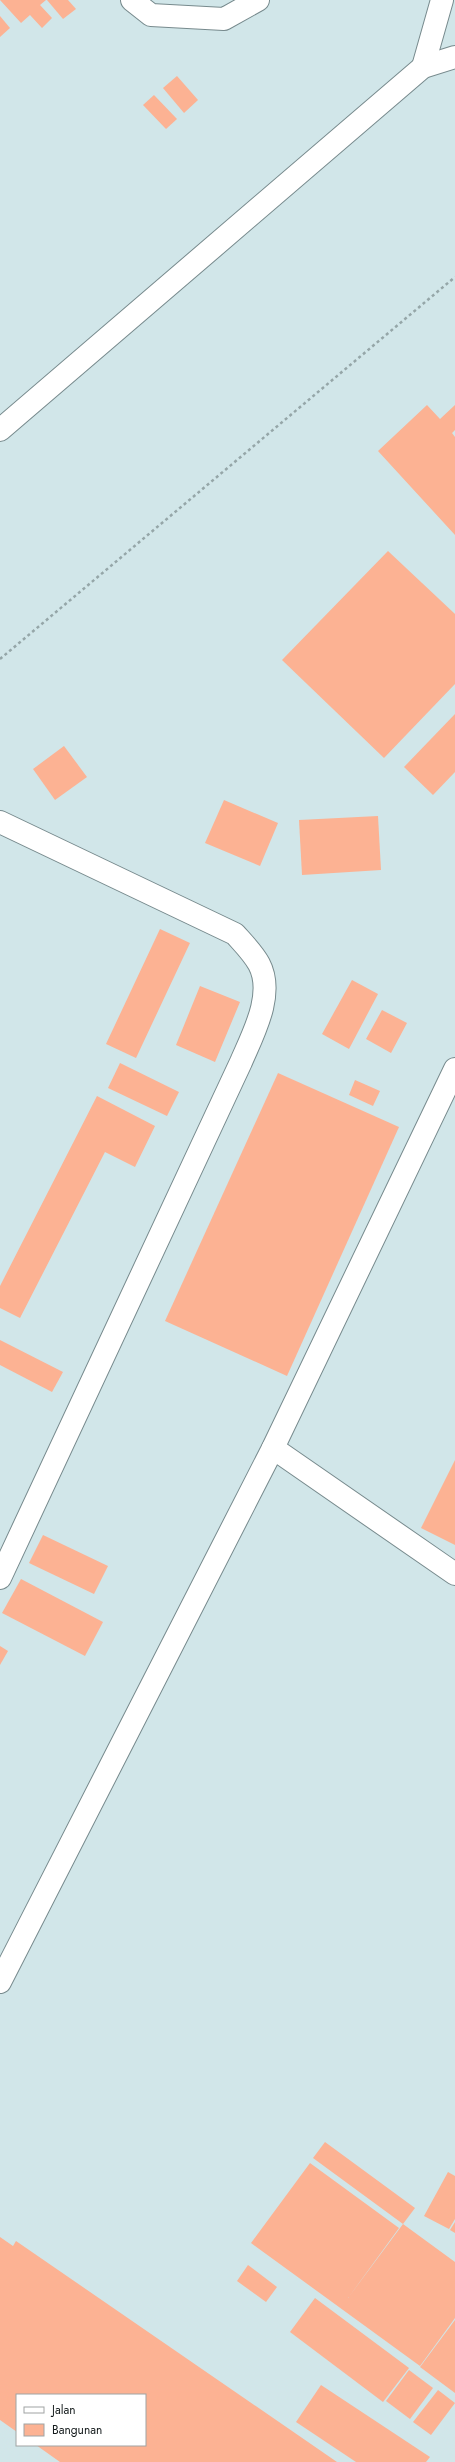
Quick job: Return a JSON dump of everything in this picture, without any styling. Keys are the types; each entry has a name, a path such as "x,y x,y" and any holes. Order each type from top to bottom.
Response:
{"lane":[{"path":"132,0 151,15 224,19 258,0"},
{"path":"423,67 442,0"},
{"path":"0,430 423,67 455,57"},
{"path":"0,822 235,934 259,964 264,987 260,1017 241,1062 0,1578"},
{"path":"0,1982 273,1448 455,1069"},
{"path":"273,1448 455,1574"}],"path":[{"path":"0,658 455,277"}],"building":[{"path":"0,0 46,0 40,5 52,18 42,28 30,15 21,23"},
{"path":"47,0 68,0 76,9 63,19"},
{"path":"0,16 10,28 0,37"},
{"path":"177,76 198,100 184,113 163,88"},
{"path":"154,95 177,119 166,129 143,105"},
{"path":"427,405 440,419 455,405 455,430 452,433 455,437 455,535 378,451"},
{"path":"388,551 455,614 455,684 384,758 282,660"},
{"path":"455,714 455,772 433,795 404,767"},
{"path":"64,746 87,777 55,800 33,769"},
{"path":"224,800 278,823 260,866 205,843"},
{"path":"378,816 381,870 302,875 299,820"},
{"path":"160,929 190,943 136,1058 106,1044"},
{"path":"352,980 378,994 349,1049 322,1034"},
{"path":"200,986 240,1002 215,1062 176,1045"},
{"path":"382,1010 407,1023 391,1053 366,1039"},
{"path":"120,1063 179,1092 167,1116 108,1088"},
{"path":"278,1073 399,1127 287,1376 165,1321"},
{"path":"355,1080 380,1091 373,1106 349,1095"},
{"path":"97,1096 155,1126 135,1167 105,1152 20,1318 0,1308 0,1286"},
{"path":"0,1340 63,1372 52,1392 0,1365"},
{"path":"455,1460 455,1545 421,1528"},
{"path":"43,1535 108,1566 94,1594 29,1563"},
{"path":"21,1579 103,1622 85,1656 2,1613"},
{"path":"0,1646 8,1651 0,1665"},
{"path":"325,2142 415,2208 403,2224 313,2158"},
{"path":"310,2163 399,2228 348,2298 403,2224 455,2262 455,2318 420,2366 251,2243"},
{"path":"448,2172 455,2176 455,2219 449,2229 424,2216"},
{"path":"455,2222 455,2233 450,2230"},
{"path":"0,2237 13,2246 16,2241 337,2462 60,2462 37,2446 146,2446 146,2394 16,2394 16,2431 0,2420"},
{"path":"248,2265 277,2287 266,2302 237,2281"},
{"path":"315,2298 409,2368 383,2402 290,2332"},
{"path":"455,2320 455,2393 420,2367"},
{"path":"409,2370 433,2388 410,2419 386,2401"},
{"path":"321,2385 430,2457 426,2462 356,2462 296,2422"},
{"path":"438,2390 455,2403 431,2435 413,2422"}]}
